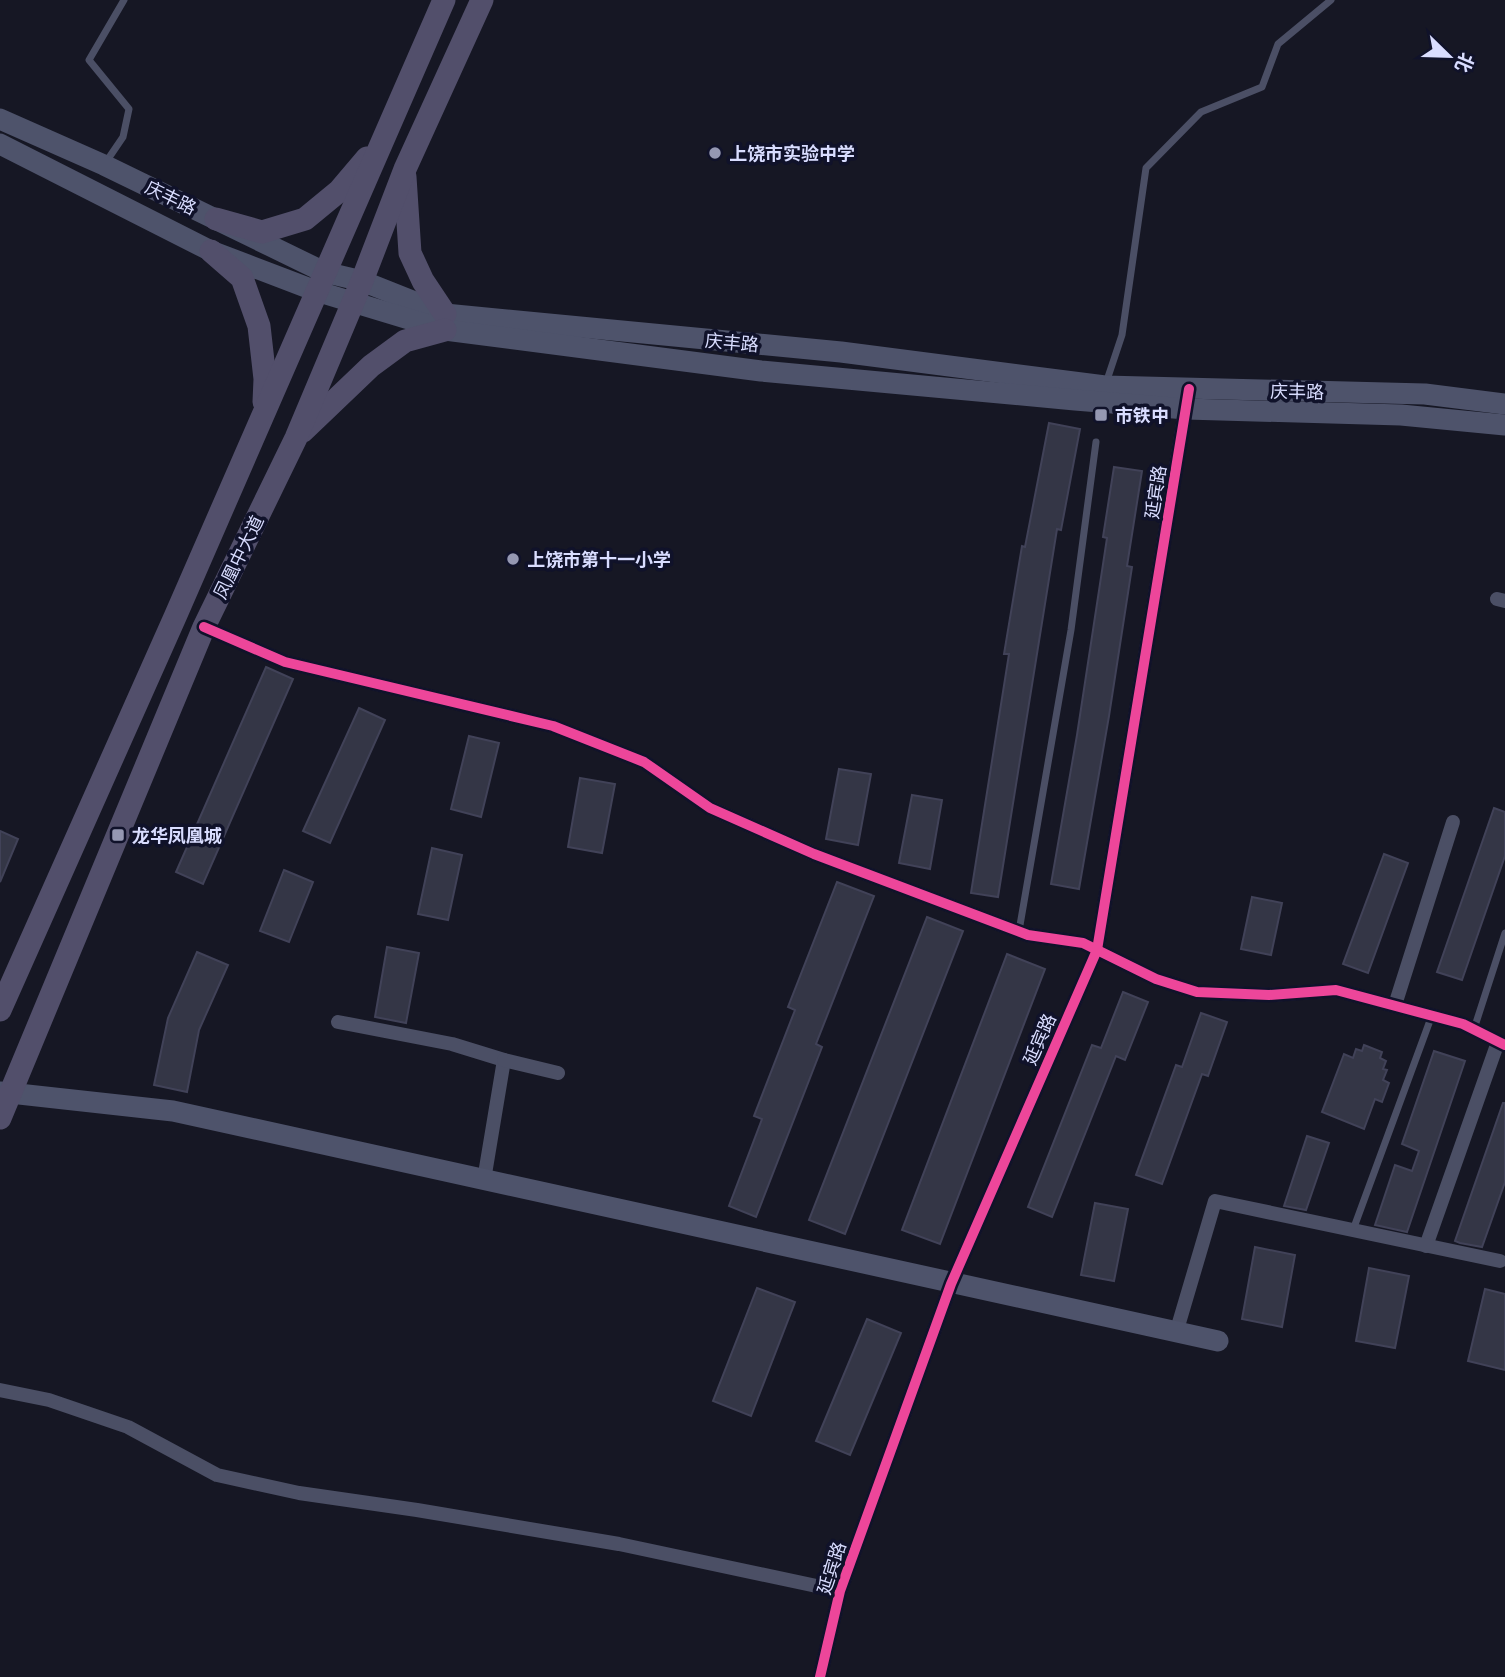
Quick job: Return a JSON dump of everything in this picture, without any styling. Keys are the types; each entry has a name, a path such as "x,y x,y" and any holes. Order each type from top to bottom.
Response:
{"main road":[{"name":"凤凰中大道","path":"0,1010 176,617 444,0"},
{"name":"凤凰中大道","path":"0,1118 4,1093 204,627 296,438 362,281 405,169 482,0"},
{"name":"庆丰路","path":"0,118 216,219 320,282 362,281 445,322 841,352 1188,399 1425,394 1505,404"},
{"path":"216,219 262,232 305,219 339,191 383,140"},
{"path":"0,144 211,251 320,282 353,303 445,322 761,371 1188,399 1505,425"},
{"path":"405,169 410,253 445,322"},
{"path":"211,251 242,278 259,326 265,379 263,415"},
{"path":"296,438 371,366 405,341 445,322"},
{"path":"4,1093 173,1111 1218,1341"}],"street":[{"name":"延宾路","path":"820,1677 840,1591 951,1284 1097,950 1188,399"},
{"path":"204,627 285,662 553,726 644,762 710,808 814,854 1028,935 1083,943 1156,979 1197,992 1269,995 1336,990 1432,1015 1474,1029 1502,1043 1426,1246"},
{"path":"1395,1005 1453,822"},
{"path":"338,1022 452,1044 558,1073"},
{"path":"484,1180 504,1060"},
{"path":"1177,1333 1215,1201 1500,1261"},
{"path":"0,1390 50,1400 128,1427 216,1475 299,1493 619,1544 840,1591"}],"lane":[{"path":"104,165 123,137 130,109 89,60 124,0"},
{"path":"1105,386 1122,335 1146,168 1201,112 1262,87 1278,44 1331,0"},
{"path":"1019,932 1071,630 1096,442"},
{"path":"1474,1029 1505,933"},
{"path":"1353,1230 1432,1015"}],"building":[{"path":"1049,423 1080,429 1061,530 1057,529 998,897 971,893 1009,654 1004,654 1022,546 1025,547"},
{"path":"1114,467 1142,471 1127,566 1132,567 1079,889 1051,884 1107,538 1103,537"},
{"path":"266,667 293,679 203,884 176,872"},
{"path":"359,708 385,720 330,843 303,831"},
{"path":"469,736 499,743 481,817 451,809"},
{"path":"839,769 871,774 858,845 826,839"},
{"path":"580,778 615,784 602,853 568,847"},
{"path":"912,795 942,800 930,869 899,863"},
{"path":"1494,808 1505,812 1505,856 1462,980 1437,972"},
{"path":"0,831 18,839 0,882"},
{"path":"432,848 462,855 448,920 418,914"},
{"path":"1384,854 1408,863 1368,973 1343,964"},
{"path":"284,870 313,882 289,942 260,931"},
{"path":"837,882 874,896 816,1044 822,1047 756,1217 729,1206 762,1119 754,1116 795,1010 788,1007"},
{"path":"1252,897 1282,903 1271,955 1241,949"},
{"path":"927,917 963,931 845,1234 809,1220"},
{"path":"387,947 419,953 406,1023 375,1017"},
{"path":"197,952 228,965 199,1030 187,1092 154,1085 168,1018"},
{"path":"1007,954 1045,969 940,1244 902,1230"},
{"path":"1123,992 1148,1002 1125,1060 1116,1056 1052,1217 1028,1207 1092,1045 1101,1048"},
{"path":"1201,1013 1227,1022 1208,1076 1202,1074 1162,1184 1136,1175 1176,1065 1182,1067"},
{"path":"1364,1045 1382,1052 1380,1058 1386,1061 1383,1069 1387,1070 1383,1080 1389,1083 1382,1102 1375,1099 1364,1129 1322,1112 1344,1054 1353,1058 1356,1049 1362,1051"},
{"path":"1434,1051 1465,1061 1407,1232 1375,1225 1395,1165 1412,1171 1419,1151 1402,1144"},
{"path":"1503,1103 1505,1182 1482,1247 1460,1243 1455,1241"},
{"path":"1307,1136 1329,1143 1306,1210 1284,1206"},
{"path":"1095,1203 1128,1209 1114,1281 1081,1275"},
{"path":"1255,1247 1295,1255 1282,1327 1242,1319"},
{"path":"1369,1268 1409,1276 1395,1348 1356,1341"},
{"path":"757,1288 795,1302 751,1416 713,1401"},
{"path":"1485,1289 1505,1294 1505,1370 1468,1361"},
{"path":"867,1319 901,1333 850,1455 816,1441"}],"cycle path":[{"path":"820,1677 840,1591 951,1284 1097,950 1189,389"},
{"path":"204,627 285,662 553,726 644,762 710,808 814,854 1028,935 1083,943 1156,979 1197,992 1269,995 1336,990 1463,1024 1505,1045"}],"place":[{"name":"上饶市实验中学","path":"715,153"},
{"name":"市铁中","path":"1101,415"},
{"name":"上饶市第十一小学","path":"513,559"},
{"name":"龙华凤凰城","path":"118,835"}]}
